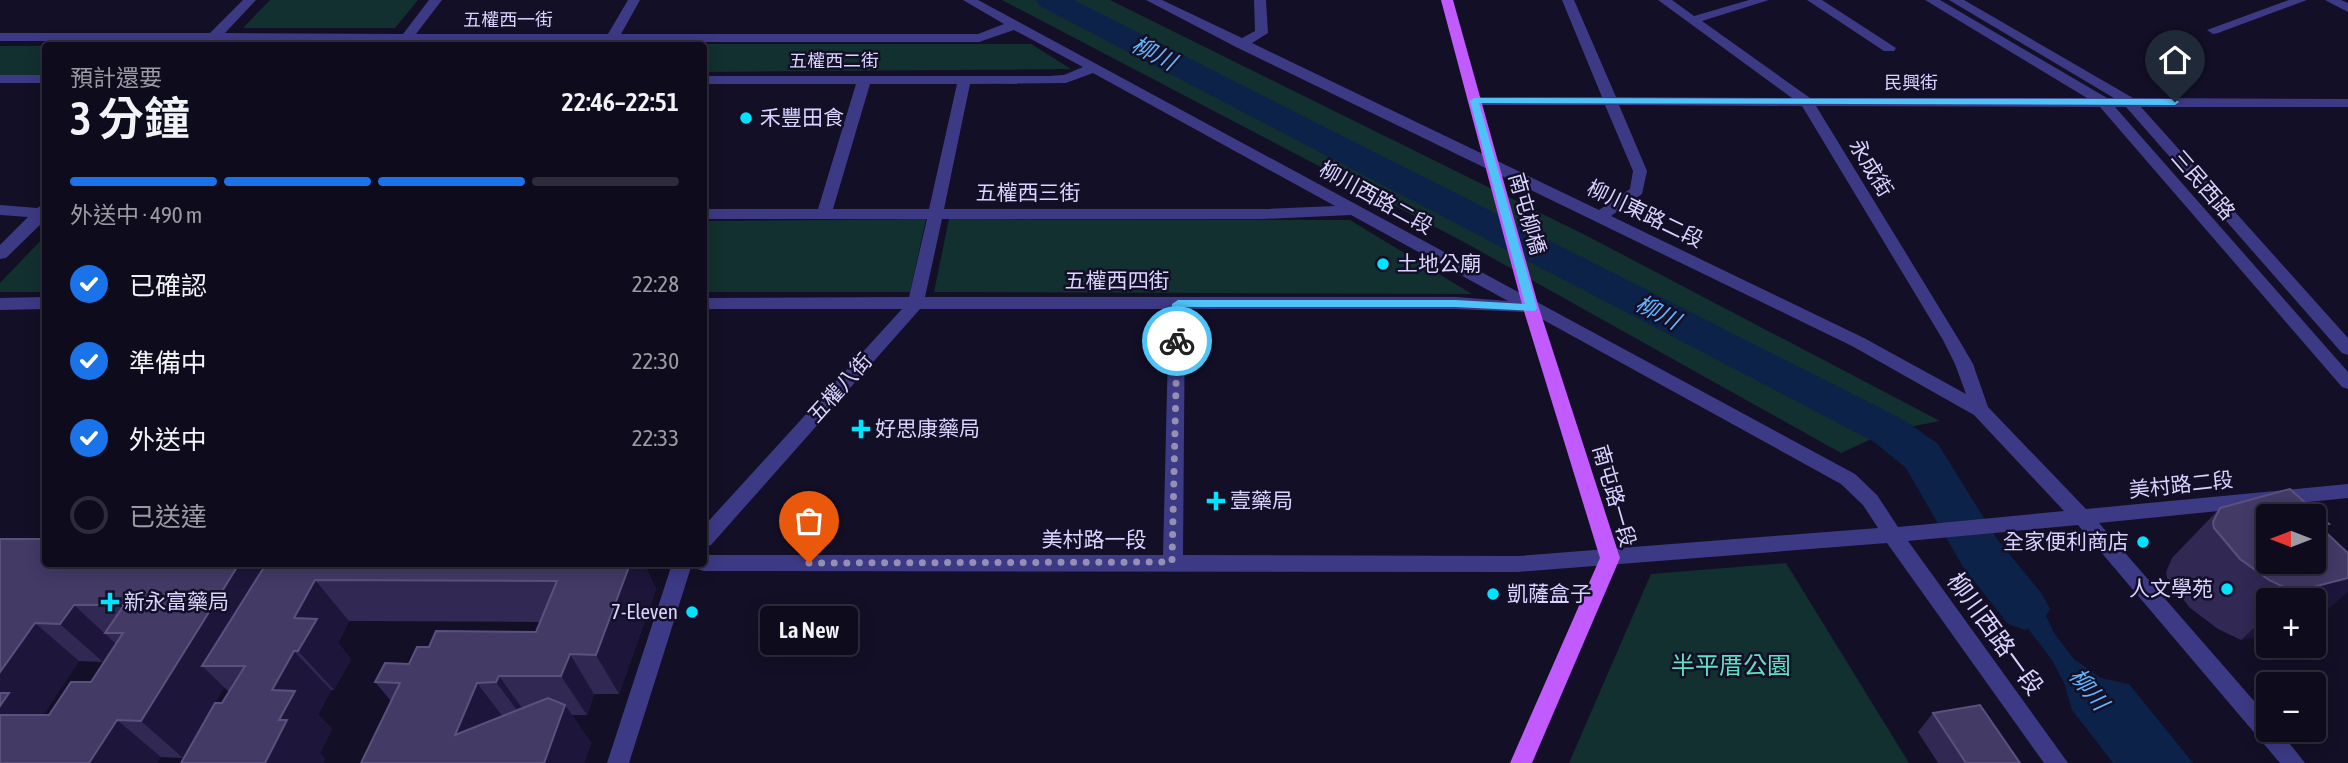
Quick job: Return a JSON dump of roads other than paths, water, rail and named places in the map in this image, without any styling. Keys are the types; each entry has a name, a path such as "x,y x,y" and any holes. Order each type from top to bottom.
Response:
{"main road":[{"path":"1447,0 1491,165"},
{"name":"南屯柳橋","path":"1491,165 1522,275"},
{"name":"南屯路一段","path":"1521,763 1610,558 1522,275"}],"street":[{"path":"209,42 250,0"},
{"path":"406,38 436,0"},
{"path":"610,42 634,0"},
{"name":"柳川西路二段","path":"969,0 1848,479 1870,500 1891,535"},
{"name":"柳川東路二段","path":"1152,0 1858,342 1980,410 2083,518 2294,763"},
{"path":"1241,44 1262,33 1260,0"},
{"path":"1569,0 1640,171 1637,191 1599,217"},
{"name":"永成街","path":"1664,0 1806,102 1951,340 1964,364 1980,410"},
{"path":"1693,20 1763,0"},
{"path":"1814,0 1889,48"},
{"name":"三民西路","path":"1931,0 2103,102 2348,383"},
{"name":"三民西路","path":"1955,0 2128,101 2348,349"},
{"path":"2213,30 2301,0"},
{"path":"2331,0 2348,8"},
{"name":"五權西一街","path":"0,37 209,42 406,38 610,42 979,38 1014,25"},
{"name":"五權西二街","path":"707,80 1066,79 1093,68"},
{"path":"0,79 42,79"},
{"path":"824,214 864,80"},
{"path":"935,214 964,80"},
{"name":"民興街","path":"1474,101 2348,103"},
{"path":"0,210 42,212"},
{"name":"五權西三街","path":"707,214 1263,214 1352,210"},
{"path":"0,254 42,214"},
{"name":"五權八街","path":"707,536 916,303 935,214"},
{"path":"0,304 42,303"},
{"name":"五權西四街","path":"707,303 1456,303 1531,308"},
{"path":"1172,562 1178,304"},
{"name":"美村路二段","path":"1891,535 2348,491"},
{"path":"1610,558 1891,535"},
{"name":"柳川西路一段","path":"1891,535 2057,763"},
{"name":"美村路一段","path":"707,563 1518,564 1610,558"},
{"path":"618,763 681,567"}],"water":[{"path":"2012,558 2041,605 2054,633 2074,659 2101,678 2129,684 2193,763 2113,763 2072,710 2064,683 2052,660 1982,569"}],"waterway":[{"name":"柳川","path":"1051,0 1889,431 1922,456 1980,553 2025,609"}],"place":[{"name":"禾豐田食","path":"746,118"},
{"name":"土地公廟","path":"1383,264"},
{"name":"好思康藥局","path":"861,429"},
{"name":"壹藥局","path":"1216,501"},
{"name":"全家便利商店","path":"2143,542"},
{"name":"La New","path":"809,563"},
{"name":"人文學苑","path":"2227,589"},
{"name":"凱薩盒子","path":"1493,594"},
{"name":"新永富藥局","path":"110,602"},
{"name":"7-Eleven","path":"692,612"}],"park label":[{"name":"半平厝公園","path":"1731,666"}]}
